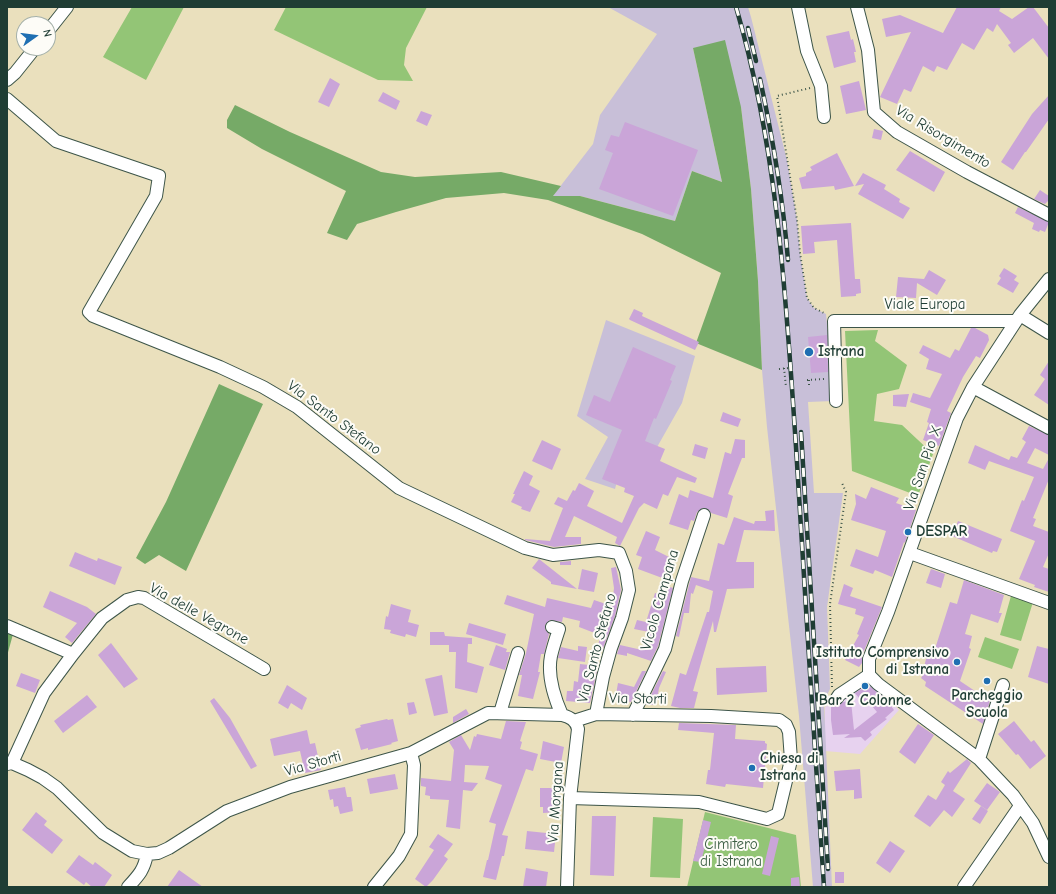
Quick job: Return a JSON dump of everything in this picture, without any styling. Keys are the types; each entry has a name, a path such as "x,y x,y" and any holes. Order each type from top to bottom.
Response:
{"street":[{"path":"56,21 67,7"},
{"path":"798,7 807,51 821,86 824,117"},
{"name":"Via Risorgimento","path":"857,7 868,50 874,112 897,132 967,172 1049,215"},
{"path":"7,80 15,73 29,56"},
{"name":"Via Santo Stefano","path":"7,99 56,141 159,176 156,196 89,312 93,316 263,387 296,407 399,488 525,548 553,555 599,550 619,553 626,571 629,590 622,618 611,648 603,677 596,714"},
{"name":"Via San Pio X","path":"869,675 869,659 910,553 957,418 973,387 1018,318 1049,279"},
{"path":"1018,318 1049,333"},
{"name":"Viale Europa","path":"834,321 1018,318"},
{"path":"834,321 836,401"},
{"path":"973,387 1049,428"},
{"name":"Vicolo Campana","path":"633,715 665,650 687,563 704,515"},
{"path":"910,553 1049,603"},
{"name":"Via delle Vegrone","path":"147,854 132,851 103,834 57,788 28,770 10,764 44,693 102,618 121,603 138,597 144,598 264,669"},
{"path":"7,626 73,654"},
{"path":"552,627 559,629 551,658 551,676 553,695 562,715"},
{"path":"500,713 518,653"},
{"path":"837,698 839,695 869,675 878,684 978,759 1013,795 1033,823 1049,857"},
{"path":"978,759 1003,685"},
{"name":"Via Storti","path":"147,854 158,853 169,848 227,810 290,787 411,753 488,713 562,715 569,717 574,721 596,714 711,716 779,720 786,726 789,732 791,760 778,814 768,819 699,802 570,798"},
{"name":"Via Morgana","path":"567,887 570,798 578,729 574,721"},
{"path":"374,887 399,856 411,834 414,765 411,753"},
{"path":"964,887 1020,806"},
{"path":"128,887 141,873 145,865 147,854"}],"path":[{"path":"821,86 777,96 798,220 800,253 806,298 814,308 826,314 834,321"},
{"path":"784,368 786,387"},
{"path":"779,369 789,368"},
{"path":"809,385 808,380 835,378"},
{"path":"831,686 830,604 846,492 842,482"}],"shaded area":[{"path":"608,7 748,7 751,17 787,160 797,220 800,253 807,298 814,308 826,314 833,401 808,402 814,493 843,493 827,607 830,689 824,701 832,887 813,887 799,716 767,427 751,189 741,107 693,48 722,182 692,171 675,221 580,196 552,197 593,144 600,115 657,34"},
{"path":"606,320 695,356 682,403 656,449 620,470 615,489 585,479 608,437 577,416"},
{"path":"869,680 899,710 860,754 825,751 825,707"}],"green space":[{"path":"132,7 184,7 146,80 103,57"},
{"path":"286,7 427,7 406,48 404,65 413,81 378,80 274,30"},
{"path":"725,40 741,107 751,189 758,281 762,370 696,343 721,273 642,234 548,200 504,193 446,198 396,212 357,224 347,240 327,233 346,191 262,149 227,128 227,120 235,105 290,132 381,172 415,177 501,172 561,186 553,196 580,196 675,221 692,171 722,182 693,48"},
{"path":"878,330 875,341 907,365 899,389 877,394 874,421 902,425 933,454 918,496 852,471 845,331"},
{"path":"219,384 263,404 186,571 159,555 145,564 136,558 166,502"},
{"path":"1011,596 1033,602 1021,641 1000,635"},
{"path":"7,624 15,627 7,656"},
{"path":"985,637 1019,649 1012,669 978,657"},
{"name":"Cimitero di Istrana","path":"705,812 796,835 801,887 687,887"},
{"path":"653,817 683,819 680,878 650,877"}],"building":[{"path":"957,7 1001,7 999,11 1012,19 1029,7 1033,7 1049,28 1049,59 1033,38 1014,53 1008,45 1011,43 997,24 993,32 987,28 974,50 962,43 947,70 937,66 934,72 923,66 911,92 904,89 897,104 880,97 911,32 886,37 882,19 900,15 943,33"},
{"path":"849,31 851,40 853,39 856,52 854,52 856,62 834,68 826,36"},
{"path":"330,78 340,84 329,107 318,102"},
{"path":"859,81 866,110 846,114 840,86"},
{"path":"383,92 400,101 396,110 378,101"},
{"path":"1049,95 1049,119 1013,170 1001,162 1032,114"},
{"path":"421,111 432,115 427,126 416,121"},
{"path":"625,122 698,150 673,216 599,189 613,153 605,150 611,135 619,137"},
{"path":"874,129 883,131 881,140 872,138"},
{"path":"910,151 945,172 934,192 896,170"},
{"path":"837,153 854,186 835,190 834,186 802,189 799,178 806,176 806,173 812,170 810,167"},
{"path":"863,173 886,185 884,189 900,199 899,202 910,208 903,219 858,194 864,184 855,186"},
{"path":"1040,190 1049,196 1049,200 1045,204 1034,199"},
{"path":"1018,207 1049,222 1045,232 1040,230 1039,232 1032,229 1034,223 1015,213"},
{"path":"851,223 855,279 860,279 861,293 856,294 856,296 841,297 837,240 814,242 815,253 803,254 801,226"},
{"path":"1004,268 1017,276 1014,280 1019,283 1013,293 997,284 1001,278 999,276"},
{"path":"929,270 946,280 937,295 917,283 916,298 896,297 898,277 924,279"},
{"path":"634,309 643,313 642,316 699,342 695,350 630,320 629,319"},
{"path":"971,328 975,328 988,335 989,340 980,358 976,356 963,377 947,411 951,413 939,446 923,440 929,423 927,422 931,409 910,402 913,393 930,398 942,374 926,369 929,359 919,353 923,345 950,358 955,349 959,351"},
{"path":"827,335 828,372 811,373 808,337"},
{"path":"633,347 676,366 670,380 672,381 656,419 654,418 645,441 665,449 660,461 697,478 695,483 677,477 668,496 663,494 657,509 644,503 639,508 620,546 615,543 617,537 574,516 565,537 581,537 581,544 554,547 525,540 550,541 563,508 554,504 558,497 567,501 579,483 594,491 587,506 622,523 634,496 624,492 625,488 602,479 622,430 586,415 594,395 610,402"},
{"path":"1049,361 1049,405 1034,395 1045,379 1040,375"},
{"path":"909,394 906,407 893,406 893,395"},
{"path":"723,412 741,419 738,427 720,421"},
{"path":"1029,426 1049,435 1049,455 1035,448 1027,463 1043,469 1049,458 1049,479 1033,518 1036,519 1033,526 1049,532 1049,553 1043,567 1049,569 1049,592 1034,587 1035,585 1019,579 1035,541 1010,531 1022,500 1024,501 1034,477 989,461 985,470 968,463 975,445 1009,460 1011,456 1017,458 1026,442 1022,439"},
{"path":"735,439 745,440 745,458 742,458 728,494 733,496 727,518 711,513 709,510 703,508 697,512 694,521 691,520 688,530 669,524 679,494 688,498 690,490 713,498 725,452 731,454"},
{"path":"542,440 561,449 552,470 532,461"},
{"path":"695,444 708,448 705,459 692,455"},
{"path":"524,471 533,476 529,485 540,491 530,512 521,509 522,507 511,502 515,494 513,494"},
{"path":"871,487 899,498 896,503 916,510 892,577 875,570 873,574 850,566 856,549 878,557 886,531 851,520 856,504 855,494 866,499"},
{"path":"774,510 775,531 744,530 736,562 754,562 754,588 727,589 716,632 714,632 713,621 693,691 698,692 694,708 680,708 671,706 680,673 686,675 707,612 709,612 713,591 696,585 693,594 691,593 689,613 684,613 679,637 676,636 691,577 709,581 718,543 724,545 734,517 754,524 755,521 766,521 765,511"},
{"path":"958,521 1002,539 997,552 993,551 992,553 952,536"},
{"path":"646,531 660,537 655,550 671,558 665,579 638,569 642,557 636,555"},
{"path":"75,552 97,561 98,558 122,567 115,585 69,566"},
{"path":"539,559 577,589 551,584 551,582 532,568"},
{"path":"571,561 571,565 560,565 560,562"},
{"path":"616,567 621,590 615,616 602,651 597,650 601,633 592,632 579,627 580,621 563,617 562,622 550,620 545,625 545,629 549,634 544,654 541,654 538,672 540,672 533,699 518,696 522,675 519,675 526,653 534,614 504,604 507,595 545,607 547,598 591,608 594,600 612,606 614,588 611,568"},
{"path":"582,569 598,573 594,592 578,589"},
{"path":"931,569 945,574 941,588 926,583"},
{"name":"Istituto Comprensivo di Istrana","path":"964,580 1004,595 999,613 1002,613 998,623 971,614 965,634 972,636 969,648 971,649 960,681 990,701 983,724 925,686 926,682 921,678 927,669 924,667 926,659 934,652 950,602 957,604"},
{"path":"844,584 853,588 850,596 882,607 862,656 862,663 859,667 845,660 859,635 857,634 864,617 855,614 856,609 838,604"},
{"path":"664,585 673,588 658,646 651,661 627,653 627,656 617,654 620,645 642,650 649,632 634,629 637,620 646,622 655,593 661,595"},
{"path":"50,591 87,607 96,614 72,643 65,637 77,623 43,607"},
{"path":"391,604 411,610 408,622 419,625 416,637 406,634 405,637 390,633 391,630 384,629 386,616 388,617"},
{"path":"469,623 506,634 503,645 466,634"},
{"path":"430,632 444,632 445,636 472,638 472,644 468,644 467,662 484,667 477,693 455,688 456,652 449,652 449,645 430,645"},
{"path":"111,643 138,679 124,688 98,655"},
{"path":"496,645 507,649 506,652 510,652 505,670 489,665"},
{"path":"578,646 587,647 585,662 558,658 561,647 578,651"},
{"path":"1037,646 1049,649 1049,684 1028,677"},
{"path":"580,664 598,666 590,703 566,701 567,691 573,691 574,681 578,682"},
{"path":"766,666 767,692 717,695 716,668"},
{"path":"642,671 646,671 631,702 615,700 618,683 634,687"},
{"path":"663,671 666,672 659,688 656,705 646,705"},
{"path":"21,673 40,680 35,693 16,686"},
{"path":"442,675 448,713 434,716 425,679"},
{"path":"287,685 307,698 302,710 291,703 288,709 278,703"},
{"path":"868,685 886,699 894,710 885,718 887,719 870,732 872,735 865,741 861,737 844,738 850,734 833,735 831,702 837,705 843,702 851,701 854,730 877,712 867,700 863,703 855,693"},
{"path":"87,695 97,707 63,733 54,721"},
{"path":"214,698 230,718 257,766 251,769 210,701"},
{"path":"414,702 417,713 409,715 407,703"},
{"path":"466,709 469,714 453,723 453,717"},
{"path":"393,719 398,741 368,750 368,748 361,750 355,729 361,727 360,725"},
{"path":"506,721 526,722 520,741 522,742 520,749 538,754 533,771 526,769 502,835 508,836 504,856 502,856 496,880 483,877 496,824 489,822 502,785 485,779 489,766 465,765 464,782 478,783 472,791 463,790 460,829 446,827 449,800 430,799 430,796 425,795 426,787 421,786 421,778 451,781 454,750 449,742 461,735 470,750 474,736 476,737 477,734 501,739"},
{"path":"1014,721 1031,742 1034,740 1046,756 1030,769 1018,754 1016,755 998,734"},
{"path":"679,723 736,725 735,739 765,741 767,744 763,788 726,784 725,787 706,784 708,770 710,770 714,733 678,730"},
{"path":"918,724 934,735 915,764 899,752"},
{"path":"307,730 310,744 315,743 321,770 305,773 300,751 274,756 270,739"},
{"path":"543,741 564,747 561,763 540,759"},
{"path":"967,759 971,763 953,791 965,799 952,817 944,810 930,827 914,816 928,795 936,800 945,785 941,782 948,771 950,773"},
{"path":"860,769 862,798 854,799 854,790 836,791 834,771"},
{"path":"395,774 398,789 370,794 367,779"},
{"path":"987,783 1000,792 987,810 974,801"},
{"path":"345,787 347,797 351,797 353,811 340,814 338,806 334,807 333,799 330,800 328,790"},
{"path":"540,788 557,788 557,798 560,798 560,812 543,813 543,807 540,807"},
{"path":"981,806 988,811 980,824 972,819"},
{"path":"36,812 47,821 44,825 63,840 52,854 22,830"},
{"path":"592,816 616,816 614,876 590,875"},
{"path":"703,820 711,822 701,862 693,861"},
{"path":"527,831 556,834 554,852 525,849"},
{"path":"438,834 453,844 444,856 448,859 426,887 415,879 434,850 429,847"},
{"path":"771,836 779,838 770,876 762,874"},
{"path":"890,841 905,851 890,873 876,863"},
{"path":"79,855 93,865 95,862 112,875 104,887 92,887 86,882 84,885 66,872"},
{"path":"526,868 548,872 546,887 523,887"},
{"path":"179,870 203,887 167,887"},
{"path":"835,872 844,872 844,883 835,883"},
{"path":"799,877 800,887 791,887 791,878"}],"railway":[{"path":"736,7 762,115 771,170 784,280 824,887"},
{"path":"748,28 756,61"},
{"path":"760,79 777,169 788,260"},
{"path":"801,432 828,869"}],"place":[{"name":"Istrana","path":"809,352"},
{"name":"DESPAR","path":"908,532"},
{"name":"Istituto Comprensivo di Istrana","path":"957,662"},
{"name":"Parcheggio Scuola","path":"987,681"},
{"name":"Bar 2 Colonne","path":"865,686"},
{"name":"Chiesa di Istrana","path":"752,768"}]}
